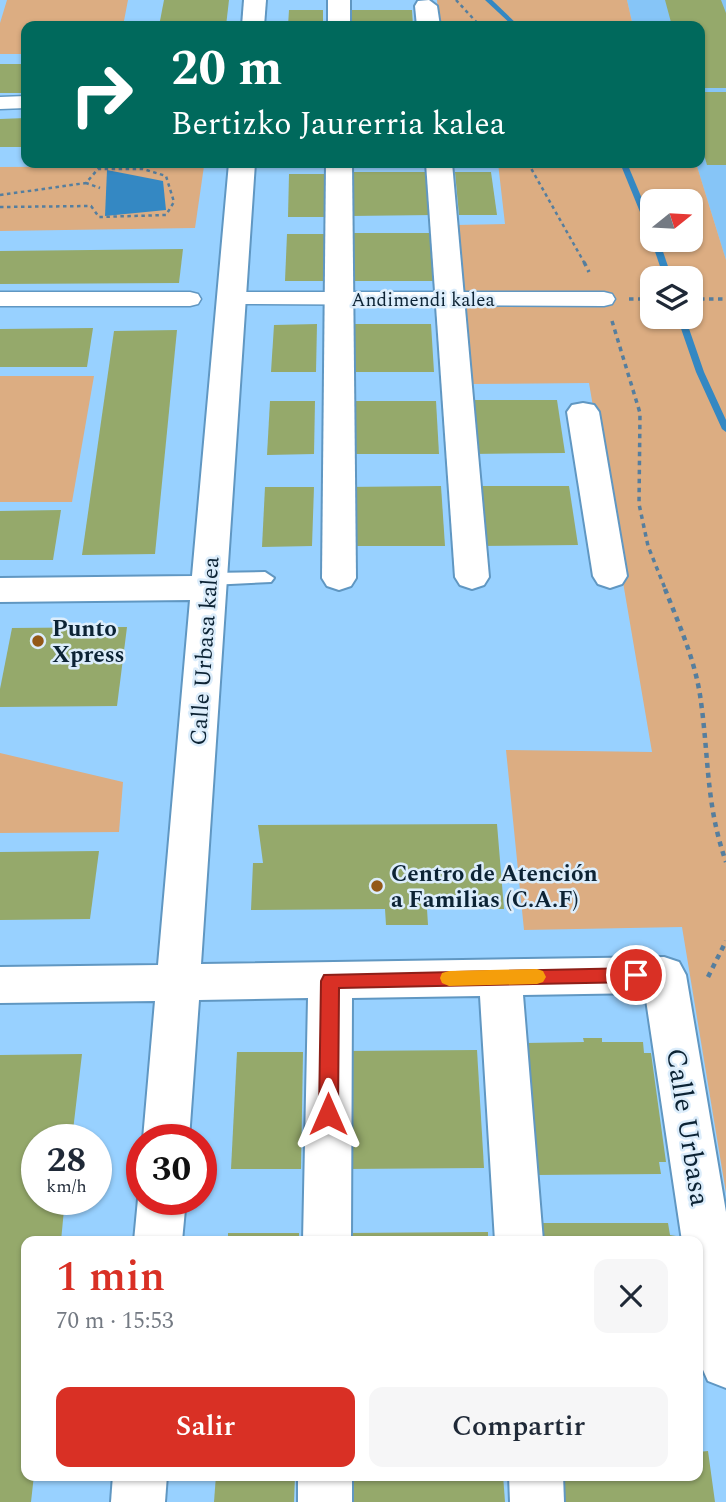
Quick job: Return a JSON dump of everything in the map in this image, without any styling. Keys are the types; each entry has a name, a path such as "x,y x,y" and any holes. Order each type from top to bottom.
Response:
{"street":[{"path":"253,21 255,0"},
{"path":"339,0 339,21"},
{"path":"0,103 21,102"},
{"name":"Calle Urbasa kalea","path":"167,1124 242,168"},
{"path":"339,168 339,578"},
{"path":"439,168 472,577"},
{"path":"0,299 190,299"},
{"name":"Andimendi kalea","path":"243,299 604,299"},
{"path":"583,412 610,576"},
{"path":"0,590 209,584"},
{"name":"Calle Urbasa","path":"500,977 664,975 726,1363"},
{"path":"0,985 500,977 519,1236"},
{"path":"327,1236 330,981"},
{"path":"159,1236 161,1215"},
{"path":"138,1502 140,1481"},
{"path":"325,1481 325,1502"},
{"path":"536,1481 537,1502"}],"lane":[{"path":"209,584 265,578"}],"path":[{"path":"456,0 475,21"},
{"path":"531,168 604,299 618,335 640,413 639,504 655,567 690,651 696,675 701,703 708,793 717,836 726,862"},
{"path":"0,207 92,206 99,217 135,218 166,215 174,202 166,176 143,169 98,169 86,183"},
{"path":"0,195 86,183 100,188"},
{"path":"703,299 726,299"}],"shaded area":[{"path":"7,0 128,0 124,21 21,21 21,54 0,54 0,23"},
{"path":"437,0 627,0 632,21 439,21"},
{"path":"627,0 726,0 726,260 698,168 705,168 705,21 632,21"},
{"path":"0,167 204,168 195,228 0,231"},
{"path":"499,168 698,168 726,260 726,1193 682,927 524,930 506,750 652,752 589,383 468,384 456,225 505,224"},
{"path":"107,170 163,181 166,210 105,216"},
{"path":"0,376 94,376 72,502 0,502"},
{"path":"0,753 123,782 119,832 0,833"}],"building":[{"path":"164,0 229,0 227,21 160,21"},
{"path":"665,0 721,0 726,13 726,88 705,88 705,21 671,21"},
{"path":"289,10 323,10 323,21 288,21"},
{"path":"345,10 412,10 413,21 345,21"},
{"path":"0,64 21,64 21,93 0,93"},
{"path":"705,92 726,92 726,165 707,165"},
{"path":"21,118 21,147 0,147 0,119"},
{"path":"350,172 429,172 433,215 350,216"},
{"path":"455,172 491,172 497,215 459,215"},
{"path":"289,174 325,174 325,217 288,217"},
{"path":"351,233 435,233 439,281 352,281"},
{"path":"287,234 325,234 325,281 285,281"},
{"path":"183,249 179,283 0,284 0,251"},
{"path":"317,324 316,372 271,372 274,325"},
{"path":"345,324 431,324 434,372 345,372"},
{"path":"93,328 87,367 0,367 0,329"},
{"path":"177,330 155,554 82,555 114,331"},
{"path":"466,400 557,400 565,453 470,454"},
{"path":"270,401 315,401 314,454 267,455"},
{"path":"345,401 436,401 439,454 345,454"},
{"path":"441,486 445,546 345,546 345,487"},
{"path":"473,486 569,486 578,545 477,546"},
{"path":"265,487 314,487 312,546 262,547"},
{"path":"61,510 53,560 0,560 0,511"},
{"path":"127,627 117,706 0,707 0,689 12,628"},
{"name":"Centro de Atención a Familias (C.A.F)","path":"497,824 504,909 427,909 428,925 386,925 385,909 251,910 253,863 263,863 258,825"},
{"path":"99,851 90,919 0,920 0,852"},
{"path":"583,1038 602,1038 602,1042 643,1042 644,1053 651,1053 666,1162 659,1162 661,1174 536,1175 525,1043 584,1042"},
{"path":"477,1050 484,1168 345,1169 345,1051"},
{"path":"237,1052 303,1052 301,1169 231,1169"},
{"path":"82,1054 74,1124 21,1124 21,1215 63,1215 61,1236 21,1236 21,1481 33,1481 31,1502 0,1502 0,1055"},
{"path":"540,1223 668,1223 670,1235 676,1236 536,1236"},
{"path":"488,1232 488,1236 345,1236 345,1233"},
{"path":"228,1233 299,1233 299,1236 228,1236"},
{"path":"708,1451 715,1502 556,1502 554,1481 703,1481 703,1452"},
{"path":"216,1481 295,1481 294,1502 214,1502"},
{"path":"346,1481 503,1481 505,1502 346,1502"}],"waterway":[{"path":"488,0 511,21"},
{"path":"625,168 640,203"},
{"path":"659,252 664,266"},
{"path":"685,329 700,372 726,429"}],"slow traffic":[{"path":"449,978 537,977"}],"place":[{"name":"Punto Xpress","path":"38,641"},
{"name":"Centro de Atención a Familias (C.A.F)","path":"377,886"}],"route":[{"path":"328,1114 330,981 636,975"}]}
